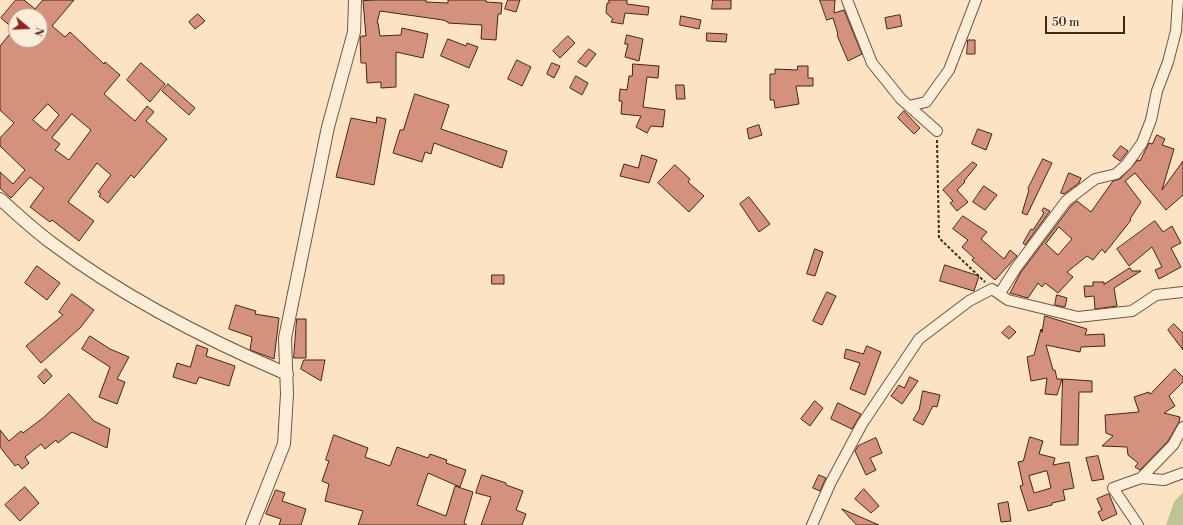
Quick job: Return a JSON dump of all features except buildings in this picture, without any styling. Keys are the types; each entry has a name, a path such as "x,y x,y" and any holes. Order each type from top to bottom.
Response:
{"street":[{"path":"252,525 284,444 287,374 285,338 328,127 354,32 355,0"},
{"path":"847,0 872,63 901,100 937,131"},
{"path":"909,106 926,102 949,70 976,0"},
{"path":"812,525 830,484 862,424 918,339 969,301 996,291 1016,268 1066,201 1096,179 1116,174 1127,164 1142,143 1151,120 1157,91 1168,62 1176,31 1178,0"},
{"path":"0,199 52,244 134,297 220,345 287,374"},
{"path":"996,291 1008,300 1078,317 1132,311 1156,295 1183,292"},
{"path":"1141,478 1173,446 1183,427"},
{"path":"1138,525 1113,488 1141,478 1164,480 1183,473"}],"path":[{"path":"937,131 940,238 996,291"}],"green space":[{"path":"1183,492 1183,525 1166,525 1174,502"}]}
